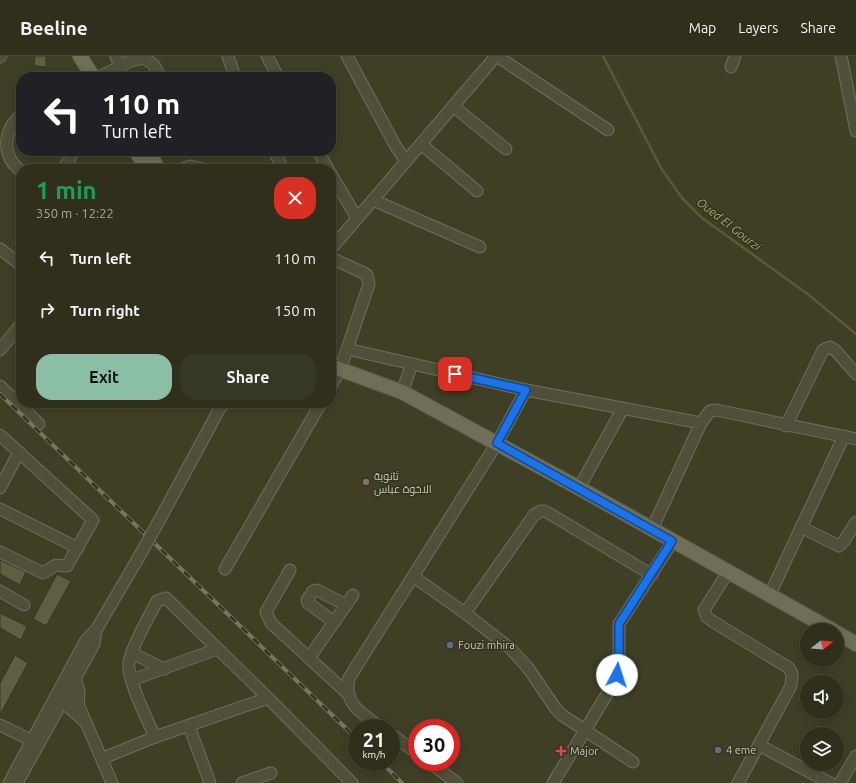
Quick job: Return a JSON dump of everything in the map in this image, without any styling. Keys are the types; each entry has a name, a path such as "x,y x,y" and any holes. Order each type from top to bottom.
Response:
{"main road":[{"path":"80,56 95,72"},
{"path":"91,56 97,72"},
{"path":"336,368 402,392 579,488 820,623"},
{"path":"844,637 856,644"}],"street":[{"path":"228,56 234,72"},
{"path":"267,56 275,72"},
{"path":"347,56 395,145 406,161"},
{"path":"336,243 496,56 608,130"},
{"path":"841,56 856,131"},
{"path":"104,72 118,61 143,58 153,64 158,72"},
{"path":"452,106 506,149"},
{"path":"16,121 8,131 6,145 10,159 16,166"},
{"path":"421,144 477,191"},
{"path":"336,182 357,218"},
{"path":"373,200 480,247"},
{"path":"0,249 16,261"},
{"path":"336,260 364,273 369,279 369,284 347,349 336,368"},
{"path":"0,350 16,330"},
{"path":"786,426 823,350 830,347 836,351 856,374"},
{"path":"347,349 526,390 701,423"},
{"path":"402,392 412,364"},
{"path":"0,386 16,402"},
{"path":"370,719 359,711 351,701 348,693 349,678 497,443 526,390"},
{"path":"23,408 39,424"},
{"path":"17,783 35,742 61,694 86,640 96,630 136,562 220,408"},
{"path":"225,569 318,408"},
{"path":"579,488 624,408"},
{"path":"652,529 701,423 708,413 716,410 786,426 856,439"},
{"path":"0,435 92,518 68,565 56,565 43,573 0,552"},
{"path":"770,594 844,436"},
{"path":"0,488 19,452"},
{"path":"0,509 78,548"},
{"path":"465,613 534,515 541,511 546,511 652,575"},
{"path":"801,527 838,546 844,541 856,522"},
{"path":"553,783 586,731 615,680 619,669 619,624 652,575 672,541"},
{"path":"290,570 266,612 271,623 348,693"},
{"path":"728,572 704,610 706,617 789,668 792,674 791,686 738,783"},
{"path":"414,577 465,613 511,649 528,668 556,709 586,731 634,762"},
{"path":"334,622 308,603 307,600 313,591 317,590 346,605"},
{"path":"0,591 24,605"},
{"path":"309,658 353,595"},
{"path":"155,738 128,667 132,653 157,601 166,598 352,783"},
{"path":"9,783 55,714 61,694 75,677 94,644 96,630"},
{"path":"132,680 217,649"},
{"path":"132,653 164,669"},
{"path":"75,677 79,692 76,709"},
{"path":"61,694 76,709 86,723 103,758 112,783"},
{"path":"103,758 268,698"},
{"path":"55,714 76,709"},
{"path":"0,725 35,742"},
{"path":"189,726 210,783"},
{"path":"759,745 830,783"},
{"path":"840,783 856,756"},
{"path":"441,771 458,783"},
{"path":"242,783 271,773"}],"building":[{"path":"35,56 46,56 46,67 34,66"},
{"path":"0,560 26,572 20,585 0,574"},
{"path":"57,574 71,581 46,626 33,619"},
{"path":"0,613 27,626 21,640 0,628"},
{"path":"15,655 28,663 0,715 0,683"}],"waterway":[{"name":"Oued El Gourzi","path":"603,56 661,168 682,198 702,218 809,295 856,334"}],"railway":[{"path":"0,394 348,730"},
{"path":"390,771 402,783"}],"place":[{"name":"ثانوية الاخوة عباس","path":"366,482"},
{"name":"Fouzi mhira","path":"450,645"},
{"name":"4 eme","path":"718,750"},
{"name":"Major","path":"561,751"}],"route":[{"path":"455,374 526,390 497,443 672,541 652,575 617,628 619,669 617,675"}]}
